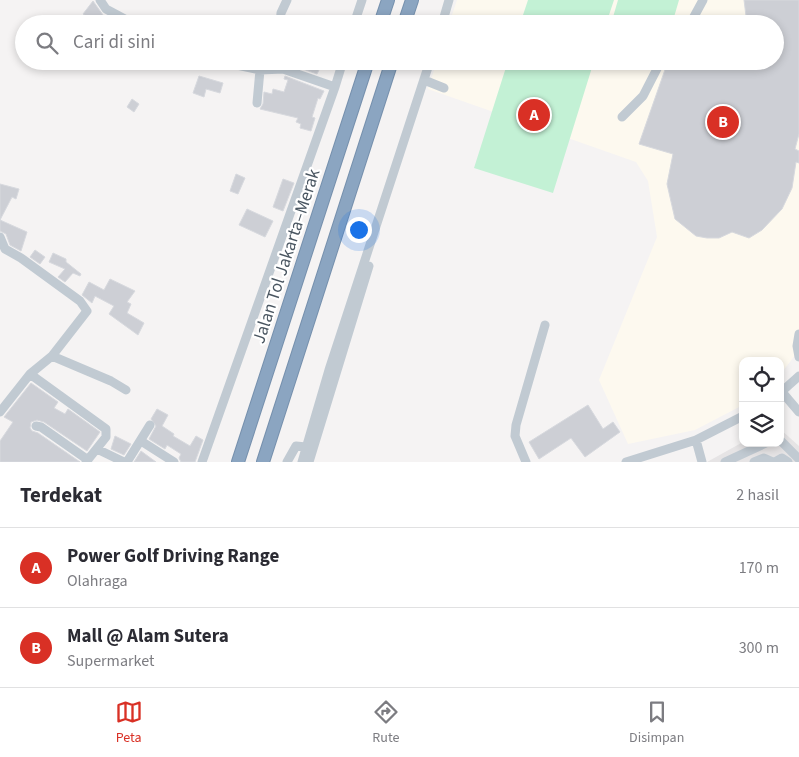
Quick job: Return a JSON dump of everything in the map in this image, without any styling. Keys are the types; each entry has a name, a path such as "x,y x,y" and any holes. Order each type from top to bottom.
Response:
{"highway":[{"path":"383,15 388,0"},
{"path":"407,15 412,0"},
{"name":"Jalan Tol Jakarta–Merak","path":"238,462 365,70"},
{"path":"263,462 389,70"}],"street":[{"path":"100,0 106,9 117,15"},
{"path":"281,15 287,0"},
{"path":"357,15 362,0"},
{"path":"445,15 449,0"},
{"path":"695,15 703,0"},
{"path":"257,103 260,70"},
{"path":"295,70 335,87"},
{"path":"202,462 340,70"},
{"path":"302,462 427,70"},
{"path":"622,117 643,96 656,70"},
{"path":"424,80 444,88"},
{"path":"310,462 368,273 379,222"},
{"path":"0,237 5,249 21,258 85,306 87,311 52,356 30,374 0,412"},
{"path":"526,462 515,436 516,426 545,325"},
{"path":"799,334 797,346 799,357"},
{"path":"52,356 111,381 126,390"},
{"path":"30,374 106,429 106,436 87,461 41,427 36,426"},
{"path":"784,389 799,376"},
{"path":"784,395 799,412"},
{"path":"626,462 696,440 739,418"},
{"path":"97,449 126,462 150,425"},
{"path":"696,440 702,462"},
{"path":"141,441 174,462"},
{"path":"784,444 799,459"},
{"path":"287,462 296,446 306,447"},
{"path":"725,462 757,447"},
{"path":"754,462 764,458 774,462 782,458 788,462"}],"shaded area":[{"path":"457,0 799,0 799,350 784,370 784,357 739,357 739,407 695,430 628,444 599,380 657,237 648,181 636,162 428,89 434,70 784,70 784,15 452,15"},
{"path":"784,433 799,446 799,462 707,462 739,444 739,447 784,447"}],"green space":[{"path":"528,0 614,0 609,15 523,15"},
{"path":"618,0 679,0 675,15 614,15"},
{"path":"505,70 591,70 553,193 474,168"}],"building":[{"path":"744,0 799,0 799,134 795,149 799,151 799,163 796,162 792,188 782,209 762,230 749,238 732,232 719,238 696,236 675,219 667,184 673,154 639,144 665,70 784,70 784,15 746,15"},
{"path":"93,1 103,15 84,15 83,14"},
{"path":"306,70 319,70 317,74"},
{"path":"199,76 223,83 220,93 206,89 204,97 193,93"},
{"path":"285,76 324,91 320,99 318,98 312,117 315,118 311,131 300,128 301,124 296,122 298,118 260,109 263,104 264,92 272,94 273,89 284,92 288,80 284,79"},
{"path":"132,99 139,104 134,112 127,107"},
{"path":"236,174 245,178 238,194 230,191"},
{"path":"283,179 294,183 283,211 273,207"},
{"path":"0,184 19,189 16,199 12,197 0,220"},
{"path":"247,209 273,221 265,237 239,225"},
{"path":"0,220 27,232 21,251 10,245 6,234 0,231"},
{"path":"35,250 45,257 40,264 30,257"},
{"path":"53,253 66,259 66,262 81,274 80,276 73,273 65,282 58,277 65,269 49,262"},
{"path":"110,279 135,291 127,302 131,304 127,313 144,323 138,335 109,314 114,306 95,296 92,303 82,295 89,282 104,290"},
{"path":"31,383 58,402 54,408 65,414 68,409 100,432 87,451 44,422 37,420 31,422 30,428 32,431 38,433 80,462 0,462 0,441 13,422 4,417"},
{"path":"588,405 603,429 613,422 620,432 585,457 571,438 539,459 529,442"},
{"path":"157,409 168,415 162,426 174,434 173,436 190,446 196,436 203,440 195,462 181,462 179,458 181,454 167,445 165,449 149,439 156,426 151,419"},
{"path":"115,436 131,444 124,455 111,449"},
{"path":"141,451 156,462 134,462"}],"place":[{"name":"Power Golf Driving Range","path":"534,115"},
{"name":"Mall @ Alam Sutera","path":"723,122"}]}
